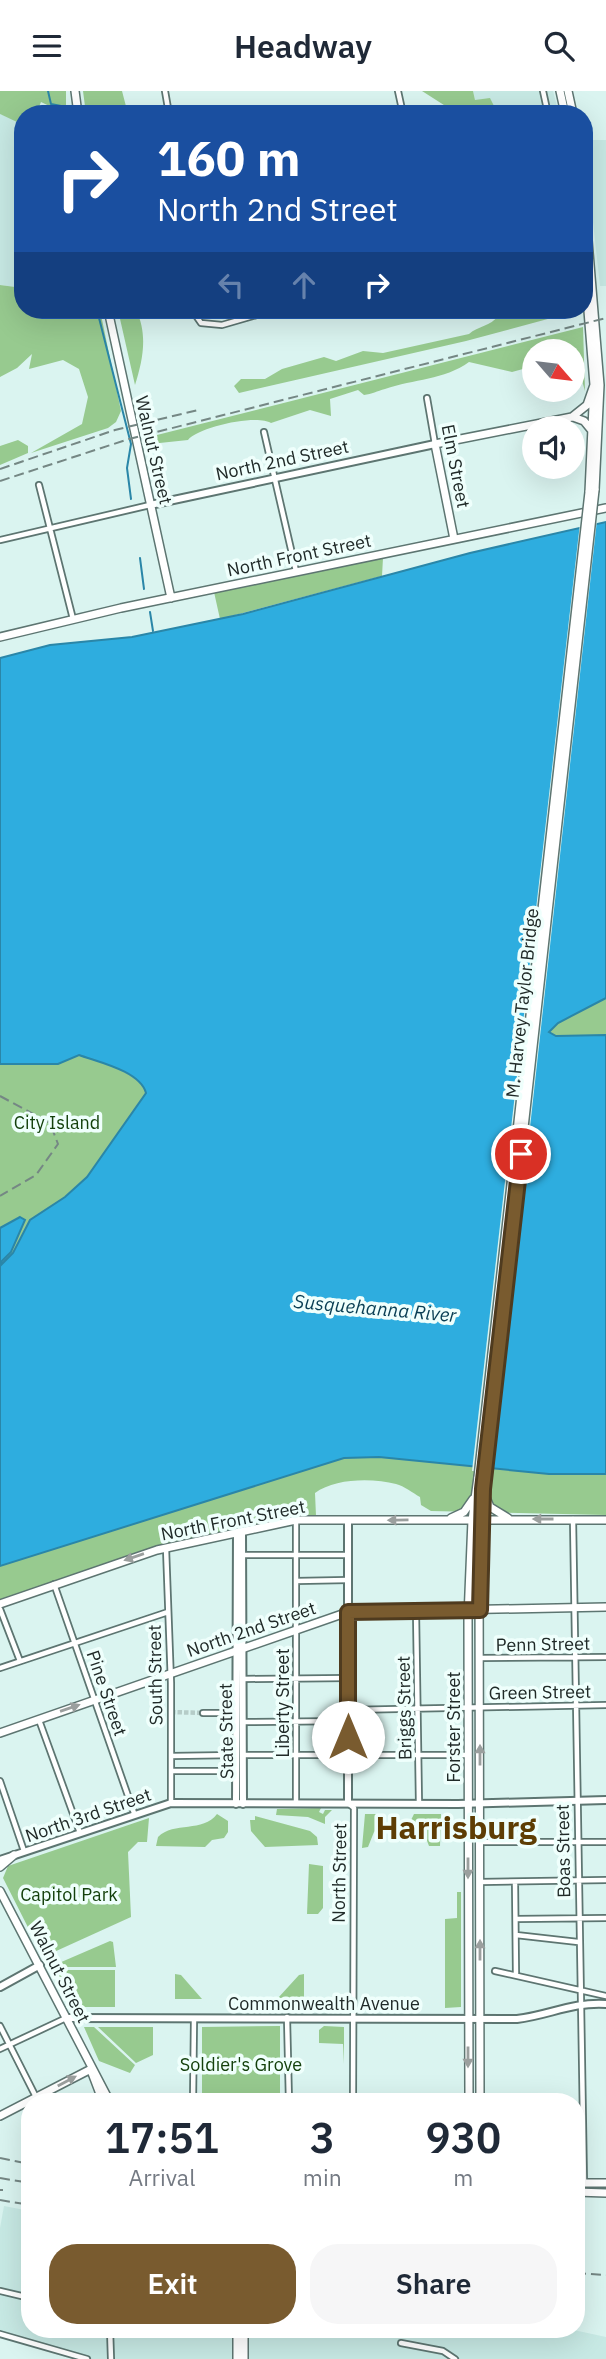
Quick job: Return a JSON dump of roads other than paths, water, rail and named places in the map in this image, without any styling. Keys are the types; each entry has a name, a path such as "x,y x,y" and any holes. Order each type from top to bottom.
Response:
{"main road":[{"name":"Walnut Street","path":"110,319 171,598"},
{"path":"590,319 597,385 592,491"},
{"path":"592,491 598,451 593,319"},
{"path":"597,385 606,400"},
{"path":"573,416 587,405 597,385"},
{"path":"585,422 593,432"},
{"name":"North 2nd Street","path":"435,444 522,427"},
{"path":"598,451 606,429"},
{"name":"Elm Street","path":"435,444 454,539"},
{"name":"M. Harvey Taylor Bridge","path":"481,1520 481,1478 592,491"},
{"name":"North Front Street","path":"0,637 296,571 606,507"},
{"path":"447,1520 466,1509 480,1490 491,1507 512,1520"},
{"name":"M. Harvey Taylor Bridge","path":"472,1520 480,1490"},
{"name":"North Front Street","path":"0,1604 54,1583 166,1548 296,1520 606,1520"},
{"name":"Forster Street","path":"468,2093 469,1610 472,1520"},
{"name":"Forster Street","path":"480,2093 481,1520"},
{"name":"North 2nd Street","path":"0,1733 348,1612 606,1607"},
{"path":"0,1867 14,1855"},
{"name":"Walnut Street","path":"0,1891 105,2093"},
{"path":"44,2093 91,2069"},
{"name":"Walnut Street","path":"91,2069 100,2093"},
{"path":"0,2116 21,2105"},
{"path":"585,2183 606,2183"},
{"path":"585,2192 606,2193"},
{"path":"237,2338 237,2359"},
{"path":"244,2338 244,2359"}],"street":[{"path":"198,319 201,323 214,326 240,319"},
{"name":"Elm Street","path":"427,398 435,444"},
{"path":"264,432 296,571"},
{"name":"North 2nd Street","path":"0,540 275,476 435,444"},
{"path":"39,485 73,619"},
{"name":"Boas Street","path":"573,1519 580,2093"},
{"name":"Liberty Street","path":"296,1520 296,1802"},
{"name":"North Street","path":"348,1521 348,1803 354,1808 353,2093"},
{"name":"State Street","path":"239,1532 241,1555 236,1713 239,1804"},
{"name":"State Street","path":"239,1532 239,1650 242,1679 242,1722 236,1771 239,1804"},
{"name":"South Street","path":"166,1548 171,1803"},
{"path":"241,1555 348,1555"},
{"path":"296,1581 348,1580"},
{"name":"Pine Street","path":"54,1583 134,1813"},
{"path":"0,1609 20,1661"},
{"name":"Briggs Street","path":"416,1611 419,1804"},
{"path":"0,1668 168,1612"},
{"name":"Penn Street","path":"480,1658 606,1657"},
{"path":"242,1679 348,1678"},
{"name":"Green Street","path":"348,1710 606,1705"},
{"path":"203,1713 236,1713"},
{"path":"39,1719 80,1834"},
{"path":"242,1722 348,1721"},
{"path":"171,1756 468,1755"},
{"path":"171,1771 236,1771"},
{"path":"0,1781 24,1851"},
{"name":"North 3rd Street","path":"0,1860 134,1813 171,1803 419,1804 606,1800"},
{"path":"480,1842 606,1842"},
{"path":"480,1882 606,1881"},
{"path":"515,1882 516,1975"},
{"path":"516,1919 606,1918"},
{"path":"516,1935 578,1942"},
{"path":"0,1987 40,1965"},
{"path":"495,1971 606,1996"},
{"path":"580,2002 606,2004"},
{"name":"Commonwealth Avenue","path":"66,2018 535,2017 580,2002"},
{"path":"193,2093 194,2017"},
{"path":"287,2017 289,2093"},
{"path":"0,2049 66,2018"},
{"path":"0,2027 34,2093"},
{"path":"0,2291 21,2296"},
{"path":"0,2334 87,2359"},
{"path":"110,2338 111,2359"},
{"path":"401,2343 443,2351 455,2359"}],"water":[{"name":"Susquehanna River","path":"606,522 606,998 558,1023 549,1032 556,1036 606,1035 606,1474 549,1474 379,1457 344,1458 0,1566 0,1266 13,1253 30,1220 65,1197 87,1177 146,1093 142,1085 127,1073 79,1055 58,1064 0,1064 0,658 50,645 132,637 243,614 470,553"},
{"path":"20,1217 25,1220 11,1252 0,1263 0,1228"}],"waterway":[{"path":"48,91 51,104 56,105"},
{"path":"99,319 131,444 127,468 131,499"},
{"path":"140,558 144,589"},
{"path":"150,612 153,631"}],"tunnel":[{"path":"171,1712 203,1713"}],"railway":[{"path":"0,481 129,439 606,318"},
{"path":"0,469 115,430 198,410"},
{"path":"0,1096 50,1123 58,1144 36,1175 0,1196"},
{"path":"0,2158 21,2162"},
{"path":"0,2178 21,2182"},
{"path":"0,2200 21,2204"},
{"path":"585,2274 606,2275"}],"district":[{"name":"Harrisburg","path":"456,1827"}],"park label":[{"name":"City Island","path":"57,1122"},
{"name":"Capitol Park","path":"69,1894"},
{"name":"Soldier's Grove","path":"241,2064"}]}
